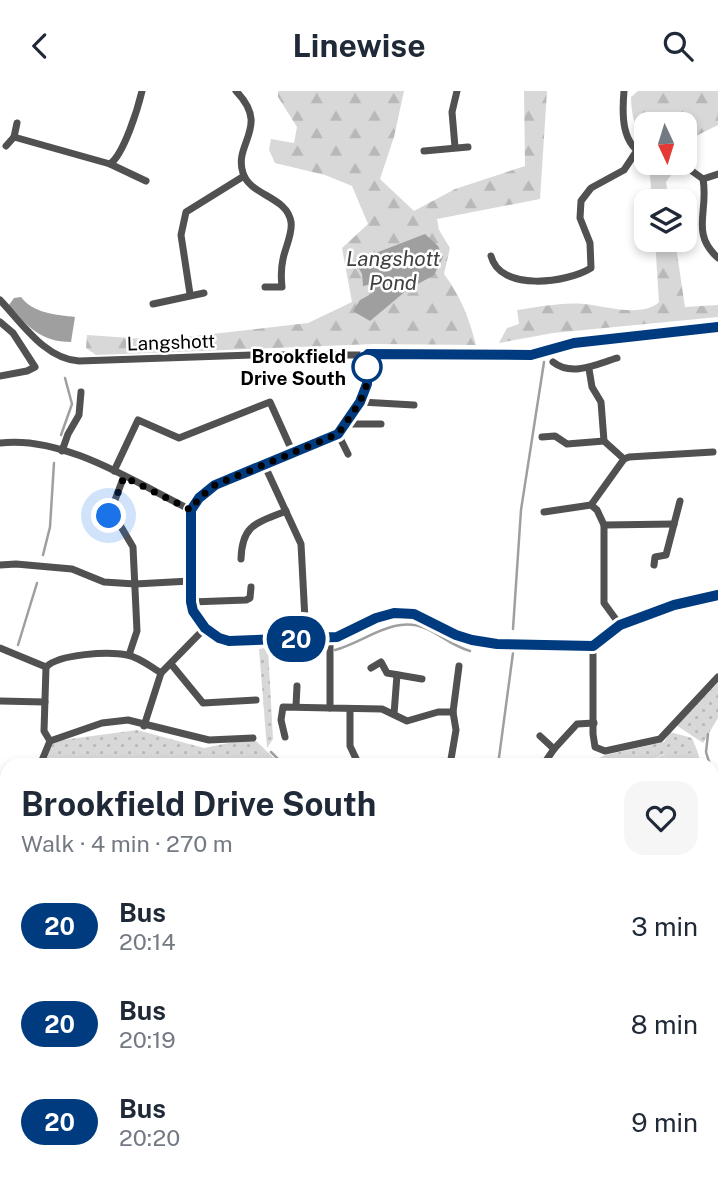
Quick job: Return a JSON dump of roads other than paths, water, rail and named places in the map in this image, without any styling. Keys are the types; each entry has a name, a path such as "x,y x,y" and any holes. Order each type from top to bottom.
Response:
{"street":[{"path":"114,162 134,121 142,91"},
{"path":"236,91 244,99 252,118 242,160 244,176 259,191 285,208 292,222 282,261 282,287 265,288"},
{"path":"455,147 452,112 457,91"},
{"path":"624,91 625,131 634,148"},
{"path":"6,146 14,137 17,123"},
{"path":"14,137 114,162 146,181"},
{"path":"424,151 468,147"},
{"path":"491,255 497,270 506,277 535,281 580,275 591,268 590,243 580,218 582,201 591,188 624,170 634,155"},
{"path":"703,179 718,174"},
{"path":"697,175 703,179 705,201 701,229 706,245 718,258"},
{"path":"190,294 181,235 186,212 244,176"},
{"path":"153,304 204,293"},
{"name":"Langshott","path":"0,300 49,351 69,361 252,355 531,355 574,343 718,327"},
{"path":"0,322 13,333 35,367 0,376"},
{"path":"553,362 557,365 589,369 617,358"},
{"path":"589,369 592,387 601,402 604,441 624,459"},
{"path":"367,384 360,402 338,434 215,485 199,498 191,510 191,602 193,611 205,628 219,638 238,642 337,637 376,618 394,613 414,614 472,640 497,644 593,646 620,625 674,605 718,595"},
{"path":"62,451 79,415 81,392"},
{"path":"114,471 138,421 180,438 270,402 293,453"},
{"path":"360,402 414,405"},
{"path":"347,424 381,424"},
{"path":"338,434 348,454"},
{"path":"542,437 555,436 567,444 604,441"},
{"path":"0,443 38,444 62,451 114,471 191,510"},
{"path":"544,512 591,505 624,459 629,457 672,451 713,452"},
{"path":"264,464 301,544 306,639"},
{"path":"124,477 109,516 120,525 133,547 137,631 130,655"},
{"path":"654,565 654,557 666,555 680,501"},
{"path":"591,505 597,510 604,525 604,603 620,625"},
{"path":"241,559 242,542 249,529 286,511"},
{"path":"604,525 674,524"},
{"path":"0,565 72,569 94,580 135,584 190,581"},
{"path":"191,602 246,600 250,598 251,587"},
{"path":"144,726 161,673 205,628"},
{"path":"330,637 330,708"},
{"path":"593,646 595,747 605,751 660,740 718,677"},
{"path":"0,648 46,667"},
{"path":"50,741 44,731 46,667 51,663 71,657 106,653 130,655 161,673"},
{"path":"371,669 381,662 387,673 422,679"},
{"path":"171,664 202,703 257,700"},
{"path":"451,758 456,730 453,712 459,666"},
{"path":"394,714 397,675"},
{"path":"296,706 297,685"},
{"path":"0,701 45,702"},
{"path":"285,737 281,712 283,707 382,709 407,720 438,712 453,712"},
{"path":"350,710 350,746 356,758"},
{"path":"43,758 50,741 102,723 128,720 209,740 253,738"},
{"path":"548,758 577,725 594,723"},
{"path":"540,736 554,749"},
{"path":"340,750 350,746"}],"water":[{"name":"Langshott Pond","path":"425,234 438,246 443,257 434,275 407,290 370,321 353,311 360,300 373,293 372,284 363,286 362,274 355,261"},
{"path":"21,297 38,310 75,317 71,342 43,336 29,326 9,305 14,298"}],"waterway":[{"path":"513,629 521,510 544,362"},
{"path":"61,435 72,404 65,378"},
{"path":"43,555 50,527 54,463"},
{"path":"18,645 37,583"},
{"path":"335,650 390,627 413,625 425,628 470,651"},
{"path":"499,758 513,653"},
{"path":"708,734 708,758"},
{"path":"271,752 277,758"}],"place":[{"name":"Brookfield Drive South","path":"367,367"}]}
